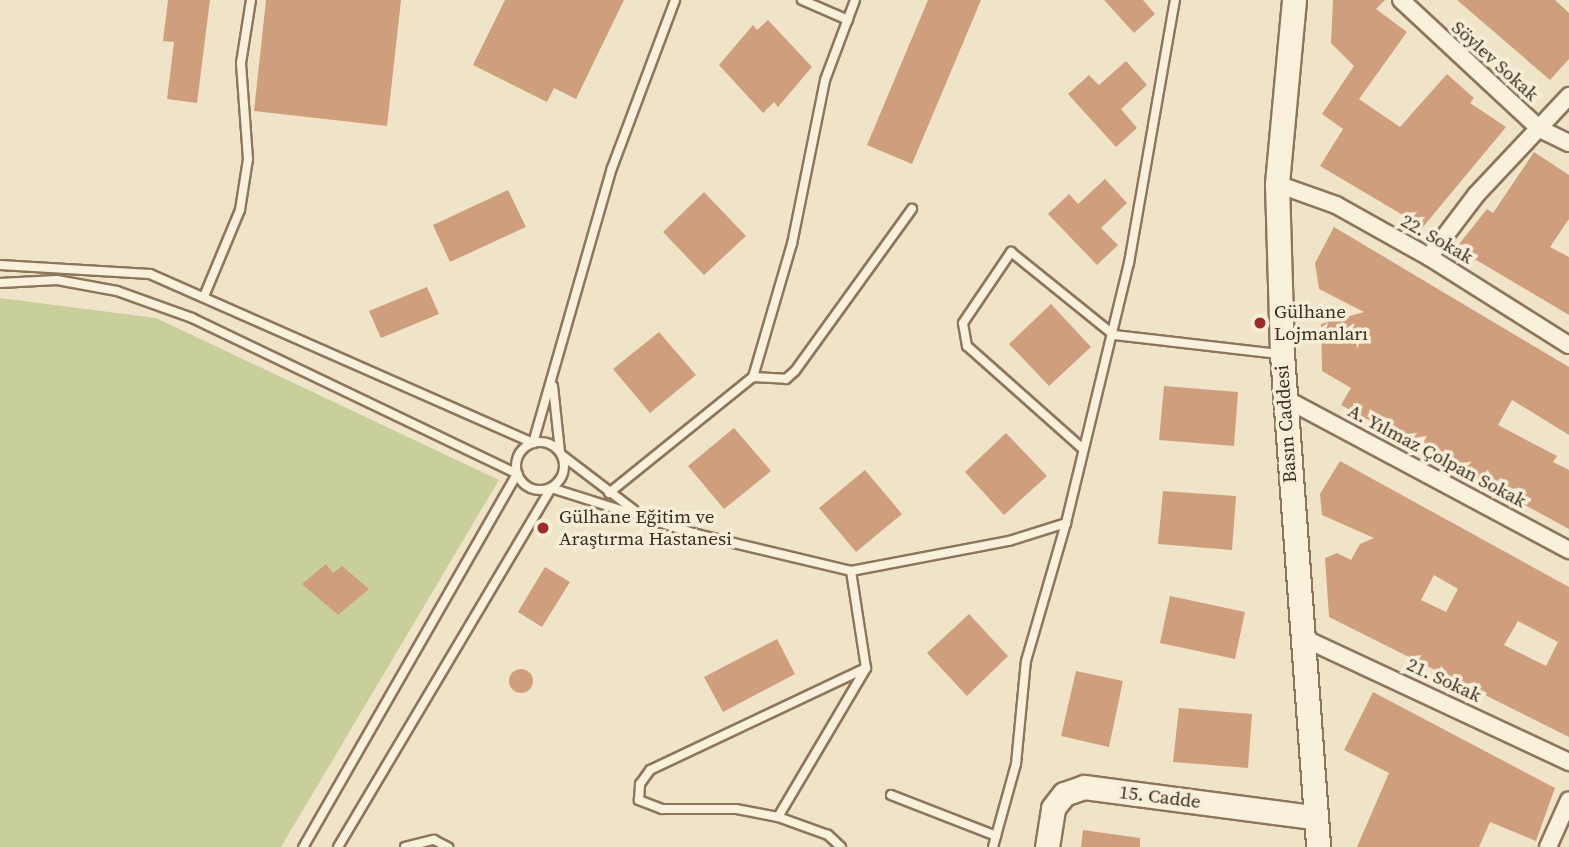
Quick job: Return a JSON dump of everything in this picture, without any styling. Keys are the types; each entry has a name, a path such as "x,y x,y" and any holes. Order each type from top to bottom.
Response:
{"street":[{"name":"Basın Caddesi","path":"1294,0 1277,184 1282,354 1313,817 1318,847"},
{"name":"Söylev Sokak","path":"1401,0 1540,129 1569,143"},
{"path":"1429,257 1476,195 1569,96"},
{"name":"22. Sokak","path":"1277,184 1336,205 1429,257 1569,345"},
{"name":"A. Yılmaz Çolpan Sokak","path":"1286,399 1569,550"},
{"name":"21. Sokak","path":"1301,636 1569,762"},
{"name":"15. Cadde","path":"1047,847 1053,808 1064,794 1084,787 1313,817"},
{"path":"1548,847 1569,800"}],"lane":[{"path":"205,294 240,210 248,159 241,63 251,0"},
{"path":"303,847 517,474 517,459 533,443 553,383 612,168 675,0"},
{"path":"802,0 848,20"},
{"path":"609,493 753,377 792,244 825,80 855,0"},
{"path":"993,847 1016,764 1026,661 1066,523 1114,335 1175,0"},
{"path":"753,377 786,379 795,371 912,209"},
{"path":"1083,449 967,346 963,323 1011,252 1114,335 1282,354"},
{"path":"0,265 149,274 205,294 560,453 609,493 648,519"},
{"path":"0,283 57,280 167,309 517,474 534,490 551,488 648,519 851,571 1009,541 1066,523"},
{"path":"338,847 551,488 562,476 553,383"},
{"path":"778,817 866,668 851,571"},
{"path":"841,847 828,835 778,817 736,809 662,809 639,800 640,784 650,770 866,668"},
{"path":"891,795 996,836"},
{"path":"405,847 434,840 448,847"}],"green space":[{"path":"0,298 156,318 499,480 281,847 0,847"}],"building":[{"path":"168,0 210,0 197,103 167,99 174,42 163,41"},
{"path":"266,0 401,0 387,126 254,111"},
{"path":"505,0 624,0 576,99 554,88 547,102 473,65"},
{"path":"928,0 981,0 912,164 867,145"},
{"path":"1104,0 1143,0 1155,14 1134,33"},
{"path":"1333,0 1385,0 1376,9 1407,32 1359,99 1400,127 1447,74 1474,98 1470,103 1506,127 1423,227 1320,166 1343,129 1322,114 1354,66 1331,43"},
{"path":"1457,0 1555,0 1569,13 1569,59 1550,80"},
{"path":"768,20 812,67 778,107 774,102 763,113 719,65 753,25 757,30"},
{"path":"1126,61 1147,85 1121,109 1137,128 1116,147 1068,94 1089,75 1099,85"},
{"path":"1534,152 1569,175 1569,219 1550,247 1569,257 1569,315 1456,248 1487,209 1493,213"},
{"path":"1105,179 1127,203 1101,228 1118,245 1097,265 1048,214 1069,194 1078,204"},
{"path":"508,190 526,227 450,262 433,225"},
{"path":"704,192 746,236 704,275 663,232"},
{"path":"1334,227 1569,367 1569,435 1512,400 1498,425 1557,456 1553,462 1569,470 1569,529 1341,405 1351,388 1322,371 1321,324 1364,312 1319,289 1315,263"},
{"path":"427,287 439,314 381,338 369,311"},
{"path":"1051,304 1091,347 1049,386 1009,344"},
{"path":"659,332 696,375 650,413 613,369"},
{"path":"1164,386 1238,392 1234,446 1159,440"},
{"path":"734,428 771,471 724,509 688,466"},
{"path":"1006,433 1047,476 1004,515 965,472"},
{"path":"1340,461 1569,587 1569,737 1329,617 1325,558 1337,553 1351,560 1360,544 1374,538 1322,515 1320,494","holes":["1434,575 1458,589 1446,612 1421,600","1518,621 1558,642 1546,666 1504,645"]},
{"path":"865,470 902,514 856,552 819,508"},
{"path":"1163,491 1236,496 1232,550 1158,544"},
{"path":"326,564 333,573 342,566 369,589 338,615 302,584"},
{"path":"545,567 570,582 542,627 518,612"},
{"path":"1170,596 1245,612 1235,659 1160,643"},
{"path":"969,614 1008,656 967,696 927,653"},
{"path":"777,639 795,674 723,712 704,677"},
{"path":"521,669 532,676 533,681 526,692 521,693 510,686 509,681 516,670"},
{"path":"1076,671 1123,681 1109,747 1061,736"},
{"path":"1373,692 1555,788 1536,841 1490,822 1479,847 1357,847 1389,773 1344,750"},
{"path":"1179,708 1252,714 1248,768 1173,762"},
{"path":"1083,830 1140,838 1140,847 1081,847"}],"place":[{"name":"Gülhane Lojmanları","path":"1260,323"},
{"name":"Gülhane Eğitim ve Araştırma Hastanesi","path":"543,528"}]}
